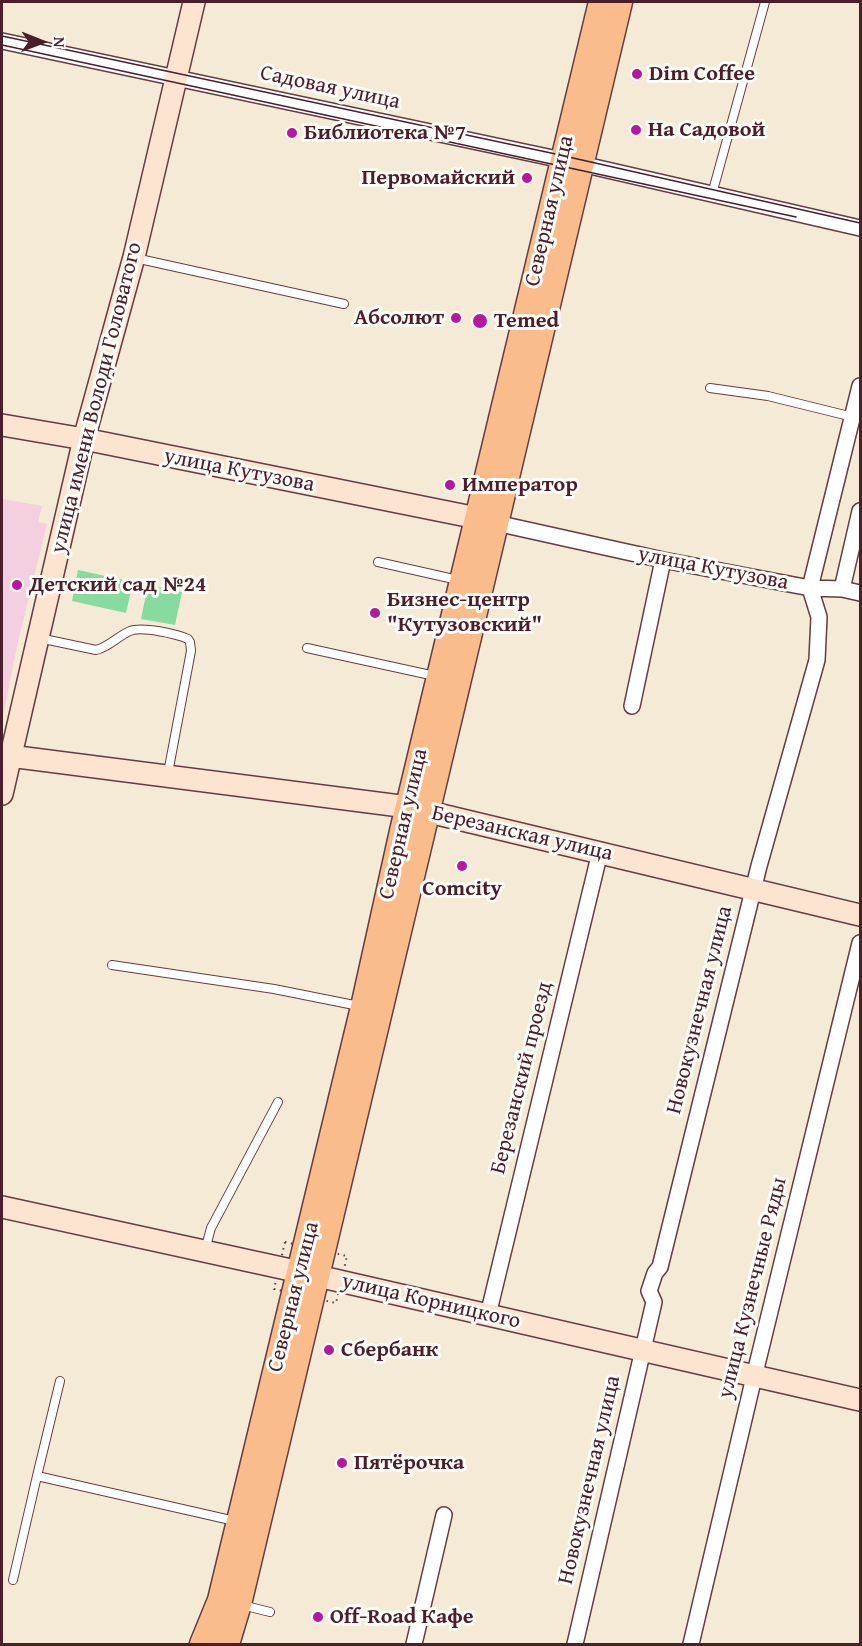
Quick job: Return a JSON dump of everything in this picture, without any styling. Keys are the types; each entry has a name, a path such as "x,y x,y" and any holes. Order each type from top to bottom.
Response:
{"main road":[{"name":"Северная улица","path":"202,1644 220,1600 239,1522 308,1274 572,162 601,2"},
{"name":"Северная улица","path":"572,162 620,2"},
{"name":"Северная улица","path":"227,1644 239,1604 363,1007 418,810 439,677 462,581 486,521"}],"street":[{"name":"улица имени Володи Головатого","path":"2,794 6,755 38,637 84,439 134,257 194,2"},
{"name":"Садовая улица","path":"2,40 572,162 861,228"},
{"path":"810,588 861,386"},
{"name":"улица Кутузова","path":"2,425 84,439 486,521 663,560 810,588 843,589 861,593"},
{"path":"843,589 861,511"},
{"path":"632,706 663,560"},
{"name":"Новокузнечная улица","path":"575,1644 654,1302 649,1291 660,1266 753,888 818,660 819,617 810,588"},
{"name":"Березанская улица","path":"6,755 418,810 861,915"},
{"name":"Березанский проезд","path":"488,1315 600,852"},
{"name":"улица Кузнечные Ряды","path":"691,1644 861,943"},
{"name":"улица Корницкого","path":"2,1207 861,1400"},
{"path":"414,1644 444,1515"}],"lane":[{"path":"712,195 765,2"},
{"path":"134,257 344,304"},
{"path":"710,388 768,396 853,417"},
{"path":"378,562 462,581"},
{"path":"38,637 96,650 103,649 130,631 137,629 188,639 192,651 167,776"},
{"path":"307,648 439,677"},
{"path":"112,965 274,989 363,1007"},
{"path":"204,1252 211,1228 278,1102"},
{"path":"13,1580 60,1381"},
{"path":"37,1476 239,1522"},
{"path":"239,1604 270,1612"}],"shaded area":[{"name":"Детский сад №24","path":"2,499 42,506 38,522 47,524 17,646 2,722"}],"green space":[{"path":"78,570 133,582 126,613 72,601"},
{"path":"148,585 182,592 175,625 141,619"}],"tram line":[{"path":"2,36 551,153 860,223"},
{"path":"2,45 796,217"}],"place":[{"name":"Dim Coffee","path":"637,74"},
{"name":"На Садовой","path":"636,130"},
{"name":"Библиотека №7","path":"292,133"},
{"name":"Первомайский","path":"527,178"},
{"name":"Абсолют","path":"456,318"},
{"name":"Temed","path":"480,321"},
{"name":"Император","path":"450,485"},
{"name":"Детский сад №24","path":"17,585"},
{"name":"Бизнес-центр \"Кутузовский\"","path":"375,613"},
{"name":"Comcity","path":"462,866"},
{"name":"Сбербанк","path":"329,1350"},
{"name":"Пятёрочка","path":"342,1463"},
{"name":"Off-Road Кафе","path":"318,1617"}]}
